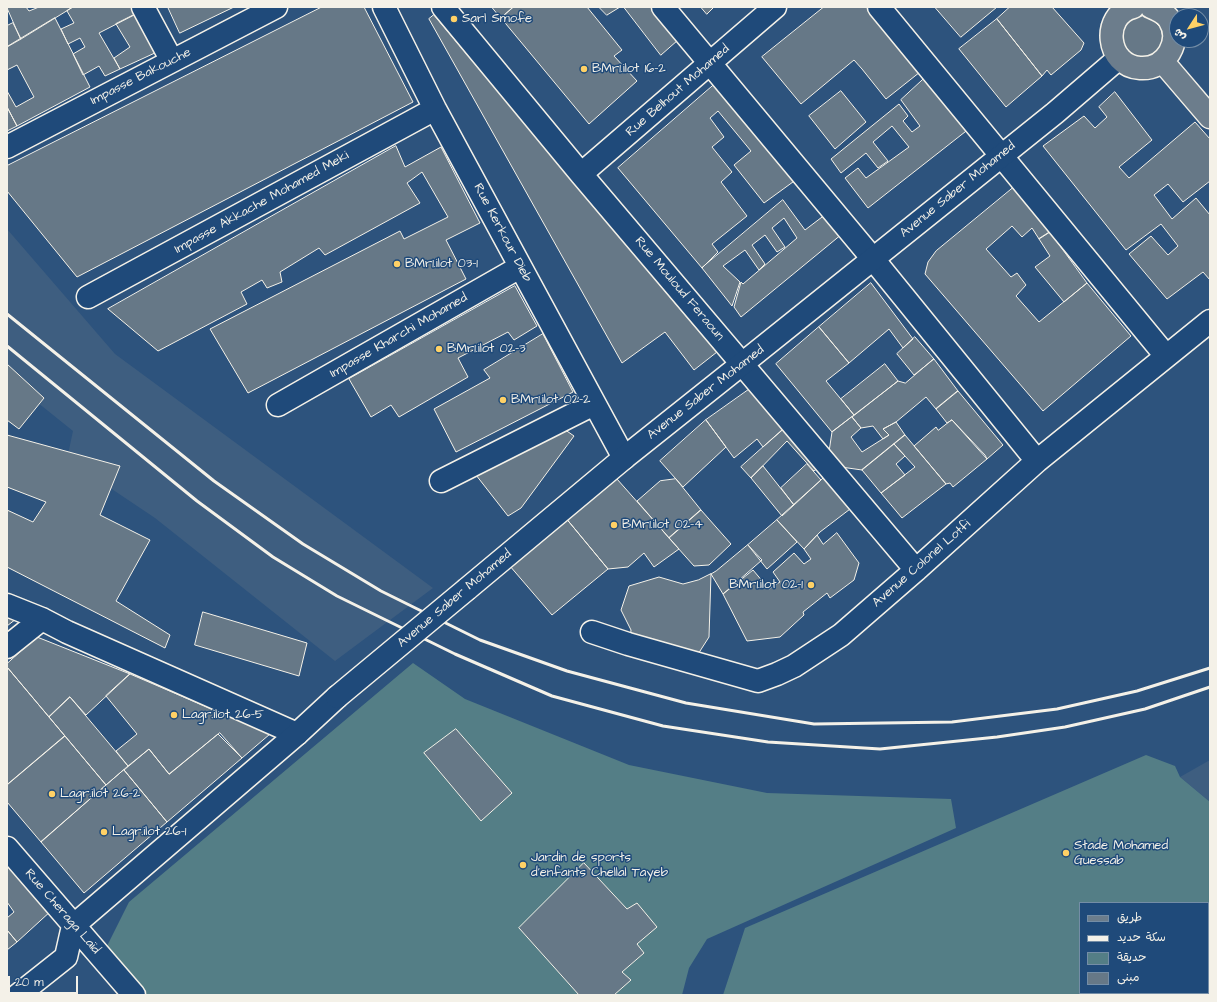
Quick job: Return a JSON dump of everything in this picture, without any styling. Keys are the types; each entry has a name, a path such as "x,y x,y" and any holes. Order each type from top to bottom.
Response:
{"main road":[{"path":"1127,8 1117,18 1112,29 1111,40 1114,50 1119,58 1127,64 1139,68 1150,68 1162,62 1170,53 1174,38 1167,11"},
{"path":"1162,62 1210,117"}],"street":[{"path":"143,7 172,61"},
{"name":"Impasse Bakouche","path":"7,147 276,7"},
{"name":"Rue Kerkour Dieb","path":"384,7 435,109 624,458"},
{"name":"Rue Mouloud Feraoun","path":"444,7 581,174 916,570"},
{"path":"663,7 873,259 1037,461"},
{"name":"Rue Belhout Mohamed","path":"581,174 775,7"},
{"path":"879,7 1166,356"},
{"name":"Avenue Saber Mohamed","path":"74,926 297,734 337,697 624,458 1001,156 1119,58"},
{"name":"Impasse Akkache Mohamed Meki","path":"88,298 435,109"},
{"name":"Impasse Kharchi Mohamed","path":"278,405 520,267"},
{"name":"Avenue Colonel Lotfi","path":"592,632 628,644 758,681 794,666 841,635 1037,461 1210,322"},
{"path":"441,481 594,404"},
{"path":"7,605 42,619 67,632 297,734"},
{"path":"7,647 42,619"},
{"name":"Rue Cheraga Laïd","path":"7,848 134,995"},
{"path":"18,995 66,957 74,926"}],"shaded area":[{"path":"7,229 115,354 433,588 335,661 155,518 67,459 73,431 7,378"},
{"path":"1210,760 1210,802 1180,777"}],"green space":[{"name":"Jardin de sports d'enfants Chellal Tayeb","path":"413,663 465,699 629,765 767,793 951,799 956,828 707,939 689,968 682,995 147,995 106,948 129,902"},
{"name":"Stade Mohamed Guessab","path":"1146,755 1175,766 1180,777 1210,802 1210,995 723,995 745,928"}],"building":[{"path":"7,7 26,7 29,11 39,7 73,7 21,39"},
{"path":"73,7 133,7 136,14 99,33 120,69 105,76 99,66 83,75 73,54 85,47 80,38 68,44 61,29 74,23 67,11"},
{"path":"168,7 234,7 180,33"},
{"path":"322,7 364,7 413,102 77,277 7,191 7,166"},
{"path":"492,7 513,7 501,18"},
{"name":"BMr1.ilot 16-2","path":"514,7 587,7 622,50 614,56 637,81 589,124 501,18"},
{"path":"599,7 620,7 607,15"},
{"path":"624,7 651,7 678,40 661,55"},
{"path":"701,7 714,7 707,14"},
{"path":"824,7 869,7 920,72 886,99 854,60 801,104 762,57"},
{"path":"935,7 997,7 961,37"},
{"path":"1010,7 1052,7 1084,43 1081,50 1051,75 1047,70 1042,76 997,19"},
{"path":"136,14 157,52 120,69 114,58 130,47 116,24"},
{"path":"434,15 717,352 694,370 665,332 622,363 429,19"},
{"path":"1143,16 1153,20 1161,28 1163,37 1160,49 1143,58 1127,51 1123,41 1123,31 1127,23 1134,18"},
{"path":"55,18 90,87 17,126 7,107 7,91 16,107 34,97 17,65 7,70 7,47"},
{"path":"997,19 1042,76 1006,107 959,49"},
{"path":"13,23 21,39 7,47 7,26"},
{"path":"927,76 970,128 868,208 845,178 858,168 866,178 909,147 892,126 873,142 888,161 878,168 866,153 841,173 831,159 899,104 908,116 903,121 912,132 920,126 901,100"},
{"path":"715,84 797,179 764,203 734,165 751,151 718,111 710,118 724,137 712,147 732,172 721,182 747,216 712,244 718,252 702,268 618,168"},
{"path":"841,91 866,122 835,149 809,116"},
{"path":"1115,92 1152,140 1119,167 1129,178 1195,122 1210,139 1210,181 1183,202 1168,184 1154,195 1172,219 1196,198 1210,215 1210,280 1203,272 1167,299 1129,254 1151,236 1168,255 1178,246 1161,224 1126,250 1043,146 1084,116 1095,128 1107,117 1099,107"},
{"path":"7,107 17,126 7,131"},
{"name":"BMr1.ilot 03-1","path":"396,146 405,167 441,147 480,223 446,240 466,279 248,393 210,329 400,231 404,239 448,217 422,172 407,183 420,203 325,255 319,248 280,272 282,282 267,288 262,280 241,292 247,304 158,351 108,309"},
{"path":"1013,188 1050,232 1039,239 1032,228 1022,237 1012,226 986,249 1011,277 1017,273 1026,285 1016,296 1039,322 1087,283 1131,336 1043,411 925,274 928,262 936,251"},
{"path":"783,200 805,230 826,214 842,234 741,317 734,307 741,282 743,284 797,238 784,218 772,228 785,247 777,252 765,235 752,245 765,264 759,270 745,250 723,266 740,282 732,306 702,268"},
{"path":"1050,232 1087,283 1064,302 1035,267 1050,256 1039,239"},
{"path":"871,283 913,339 903,348 889,329 849,363 819,327"},
{"name":"BMr1.ilot 02-3","path":"515,286 537,326 514,340 508,332 458,358 468,377 399,417 391,405 371,417 349,379"},
{"path":"819,327 849,363 826,381 854,415 832,432 776,364"},
{"name":"BMr1.ilot 02-2","path":"543,334 573,392 456,452 434,409 490,378 484,370"},
{"path":"915,337 934,359 914,375 897,354"},
{"path":"934,359 958,391 936,409 926,397 896,422 883,429 889,435 883,439 873,426 861,428 852,417 898,381 905,383"},
{"path":"7,364 44,398 19,429 7,420"},
{"path":"885,364 898,381 854,415 841,399"},
{"path":"754,386 788,425 763,447 757,439 734,458 706,420"},
{"path":"958,391 1003,445 987,459 952,420 947,423 936,409"},
{"path":"852,417 861,428 851,437 862,452 889,435 883,429 896,422 905,435 862,470 827,465 832,432"},
{"path":"706,420 726,447 683,487 660,461"},
{"path":"952,420 987,459 953,487 950,483 946,484 914,446 936,427 938,430"},
{"path":"788,425 823,464 814,471 787,441 751,478 741,467"},
{"path":"564,429 574,436 521,508 508,516 476,475"},
{"path":"7,435 120,466 100,515 150,540 116,601 170,635 165,648 7,567"},
{"path":"905,435 946,484 902,518 881,493 915,467 894,444"},
{"path":"894,444 905,456 896,464 905,475 881,493 862,470"},
{"path":"807,464 821,480 794,505 781,488"},
{"path":"763,466 794,505 782,516 751,478"},
{"name":"BMr1.ilot 02-4","path":"609,470 679,549 654,567 644,553 628,567 608,569 560,511"},
{"path":"827,475 854,506 820,532 804,549 777,520"},
{"path":"676,479 701,510 669,538 637,501 660,481"},
{"path":"7,487 46,502 33,522 7,510"},
{"path":"701,510 731,544 709,565 694,566 669,538"},
{"path":"560,511 608,569 552,615 503,558"},
{"path":"777,520 797,542 767,569 748,545"},
{"name":"BMr1.ilot 02-1","path":"837,533 859,563 854,580 830,598 827,593 803,612 804,615 780,637 747,641 723,594 753,570 769,589 780,582 773,572 794,553 804,564 811,559 804,549 817,535 823,544"},
{"path":"748,545 762,560 723,594 711,574"},
{"path":"711,574 709,637 693,662 630,641 631,630 621,610 629,586 659,577 683,584 698,580"},
{"path":"203,612 307,643 299,676 195,645"},
{"path":"7,615 16,619 7,626"},
{"path":"37,637 130,674 86,715 70,697 49,717 7,667 7,664"},
{"path":"7,667 65,736 7,785"},
{"name":"Lagr.ilot 26-5","path":"130,674 270,734 242,758 218,734 169,774 149,749 128,766 116,751 137,734 106,696"},
{"path":"70,697 128,766 106,785 49,717"},
{"path":"456,729 512,793 481,821 424,753"},
{"path":"220,733 242,758 167,822 124,770 149,749 169,774"},
{"name":"Lagr.ilot 26-2","path":"65,736 106,785 41,842 7,802 7,785"},
{"name":"Lagr.ilot 26-1","path":"124,770 167,822 84,893 41,842"},
{"path":"7,857 52,910 17,942 7,930 7,918 14,912 7,902"},
{"path":"584,863 627,909 637,903 657,927 637,944 644,953 622,972 631,980 614,995 579,995 519,928"},
{"path":"7,930 17,942 7,950"}],"railway":[{"path":"7,314 214,481 303,544 381,591 480,640 567,671 686,703 814,724 952,722 1057,709 1137,691 1210,668"},
{"path":"7,346 197,501 273,557 337,596 455,654 552,696 663,726 768,742 880,749 997,737 1065,727 1145,709 1210,687"}],"place":[{"name":"Sarl Smofe","path":"454,19"},
{"name":"BMr1.ilot 16-2","path":"584,69"},
{"name":"BMr1.ilot 03-1","path":"397,264"},
{"name":"BMr1.ilot 02-3","path":"439,349"},
{"name":"BMr1.ilot 02-2","path":"503,400"},
{"name":"BMr1.ilot 02-4","path":"614,525"},
{"name":"BMr1.ilot 02-1","path":"811,585"},
{"name":"Lagr.ilot 26-5","path":"174,715"},
{"name":"Lagr.ilot 26-2","path":"52,794"},
{"name":"Lagr.ilot 26-1","path":"104,832"},
{"name":"Stade Mohamed Guessab","path":"1066,853"},
{"name":"Jardin de sports d'enfants Chellal Tayeb","path":"523,865"}]}
